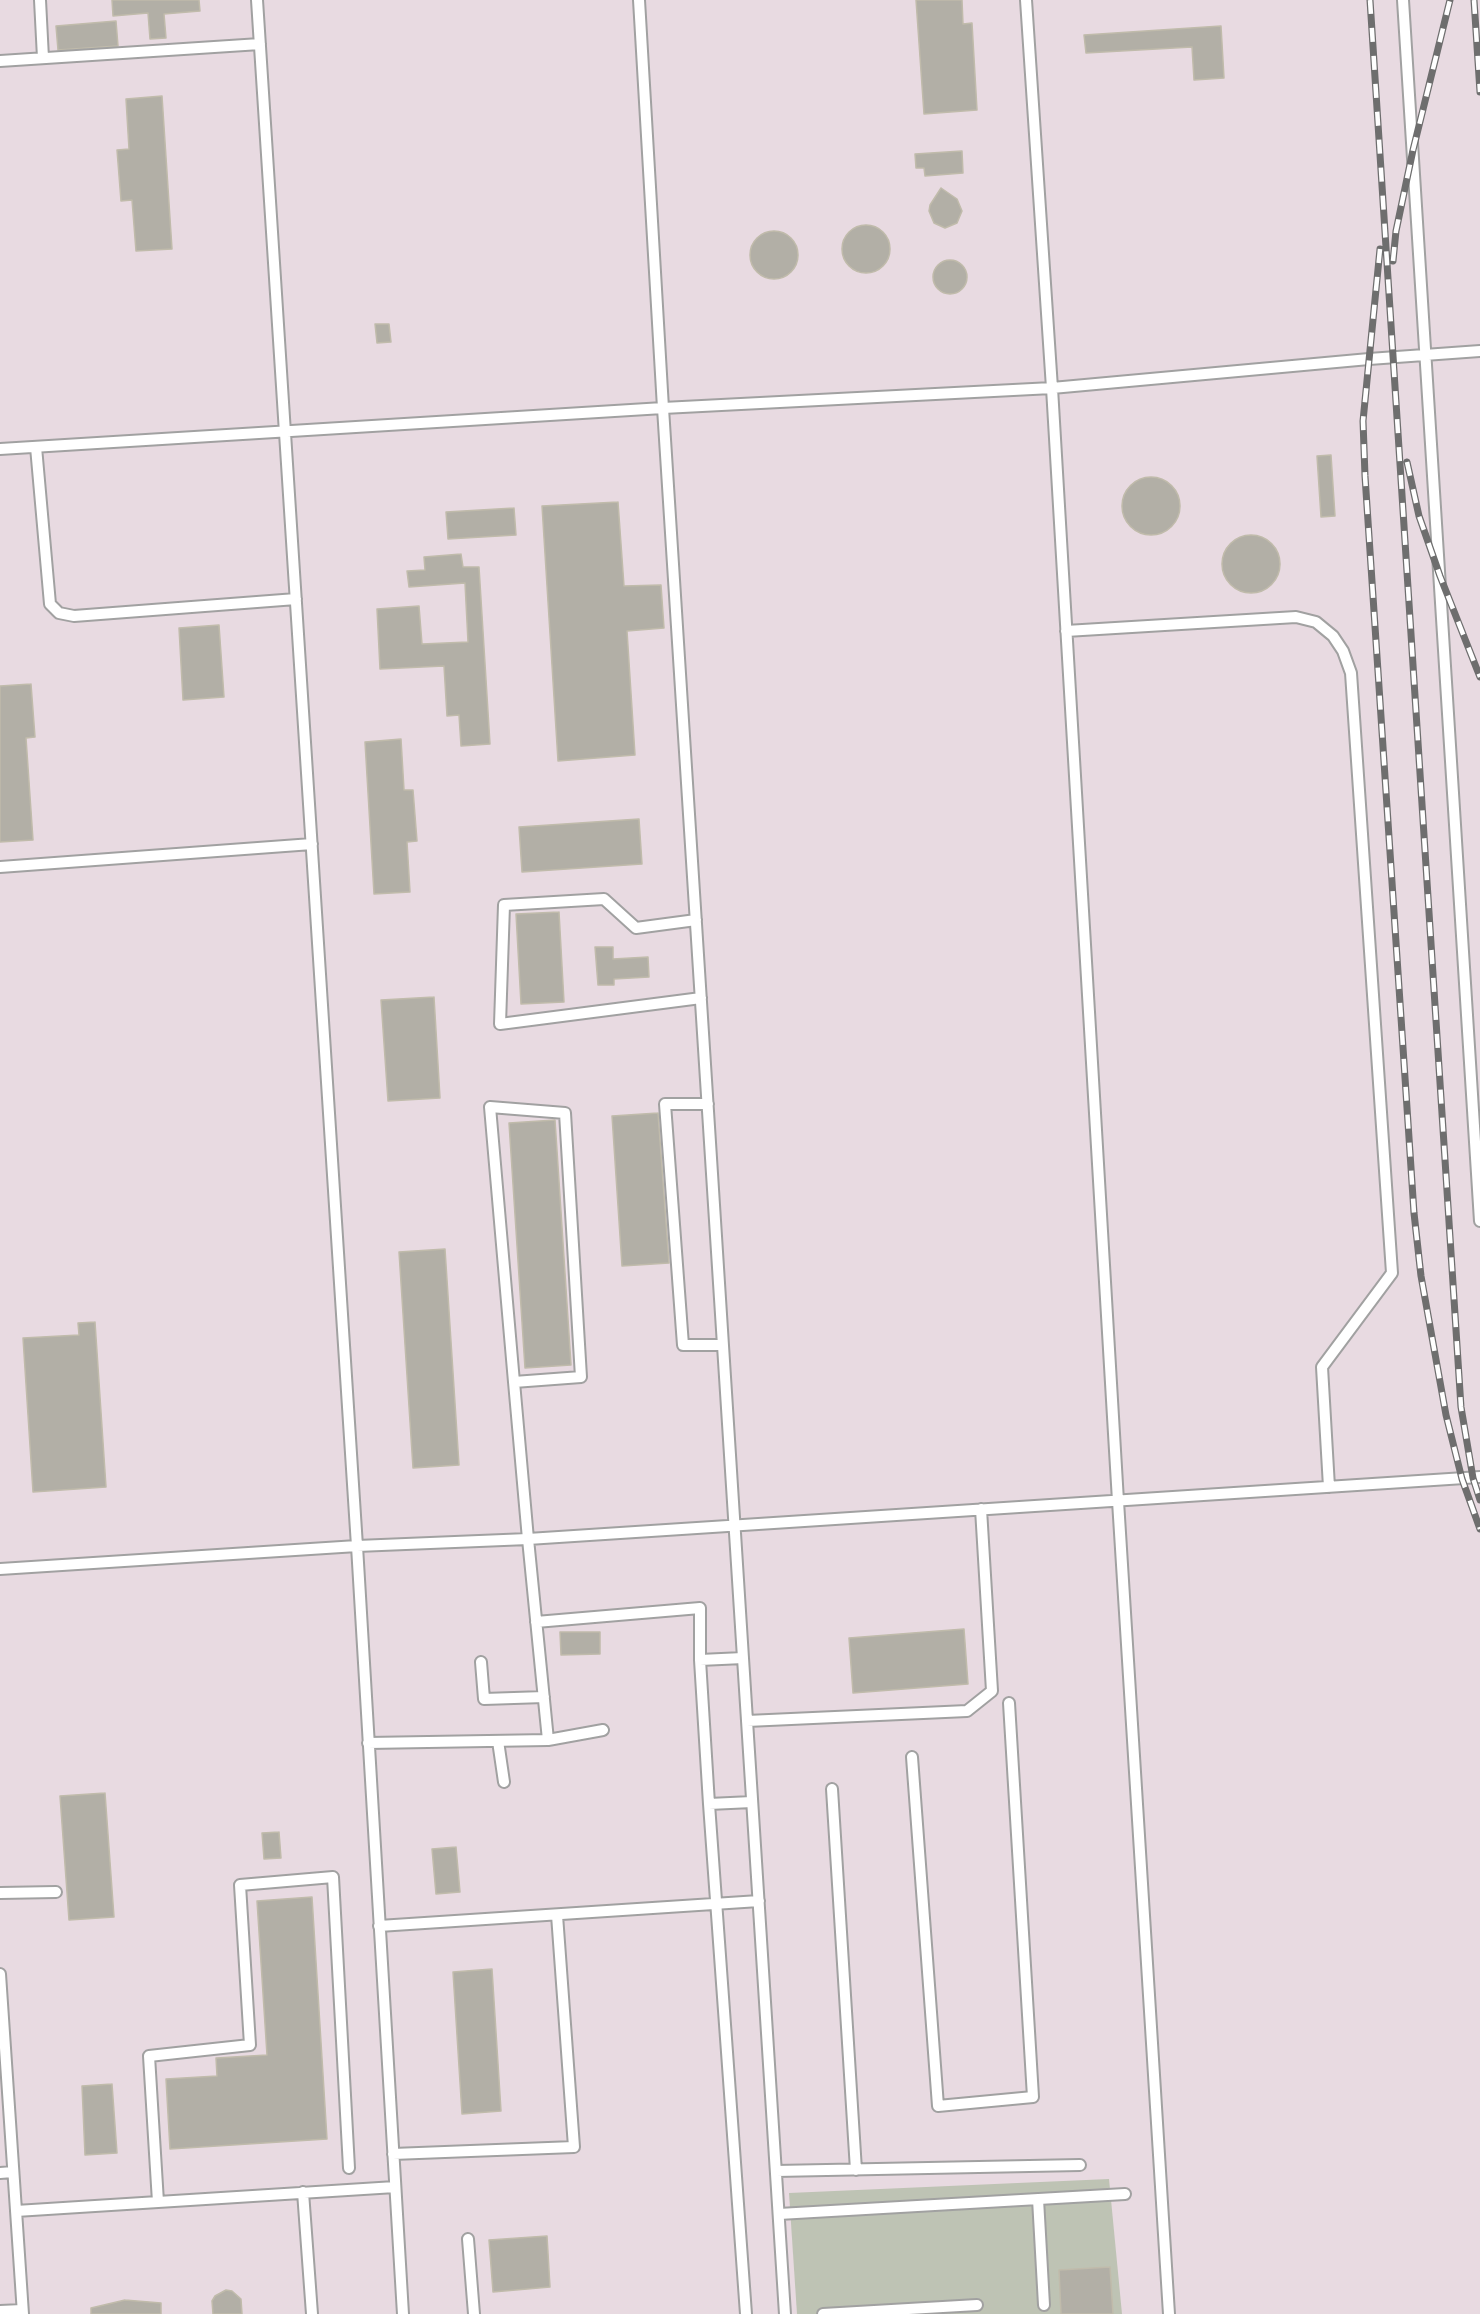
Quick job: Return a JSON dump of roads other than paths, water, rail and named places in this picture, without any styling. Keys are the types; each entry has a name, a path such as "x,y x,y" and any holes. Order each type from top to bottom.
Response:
{"lane":[{"path":"40,0 43,58"},
{"path":"257,0 404,2314"},
{"path":"639,0 785,2314"},
{"path":"1026,0 1052,388 1169,2314"},
{"path":"1403,0 1480,1221"},
{"path":"0,61 260,44"},
{"path":"0,449 663,408 1052,388 1480,351"},
{"path":"36,447 50,604 59,613 74,616 296,599"},
{"path":"1066,631 1296,617 1316,622 1333,636 1343,651 1351,673 1392,1273 1322,1366 1329,1487"},
{"path":"0,867 312,844"},
{"path":"696,920 636,928 604,899 504,905 500,1024 701,999"},
{"path":"708,1104 664,1104 683,1345 723,1345"},
{"path":"514,1382 581,1377 566,1113 490,1107 514,1382 528,1539 548,1740"},
{"path":"0,1569 357,1546 528,1539 1480,1478"},
{"path":"747,1721 967,1711 992,1691 981,1509"},
{"path":"536,1622 700,1608 700,1660 709,1804 746,2314"},
{"path":"700,1660 743,1658"},
{"path":"481,1662 484,1699 544,1697"},
{"path":"912,1757 938,2106 1033,2097 1009,1704"},
{"path":"369,1743 548,1740 603,1730"},
{"path":"498,1741 504,1782"},
{"path":"832,1789 856,2170"},
{"path":"709,1804 753,1802"},
{"path":"158,2202 149,2056 250,2045 240,1885 333,1877 349,2168"},
{"path":"0,1893 56,1892"},
{"path":"379,1926 759,1901"},
{"path":"393,2154 573,2147 557,1915"},
{"path":"0,1974 22,2312 0,2311"},
{"path":"776,2171 1080,2165"},
{"path":"0,2173 13,2172"},
{"path":"16,2211 395,2187"},
{"path":"303,2192 312,2314"},
{"path":"779,2214 1125,2194"},
{"path":"1038,2199 1044,2305"},
{"path":"468,2239 474,2314"},
{"path":"823,2314 977,2305"}],"railway":[{"path":"1370,0 1461,1407 1473,1478 1480,1500"},
{"path":"1393,261 1396,231 1413,150 1450,0"},
{"path":"1474,0 1480,92"},
{"path":"1380,249 1363,421 1414,1213 1421,1276 1446,1415 1462,1479 1480,1529"},
{"path":"1407,462 1419,516 1480,677"}]}
